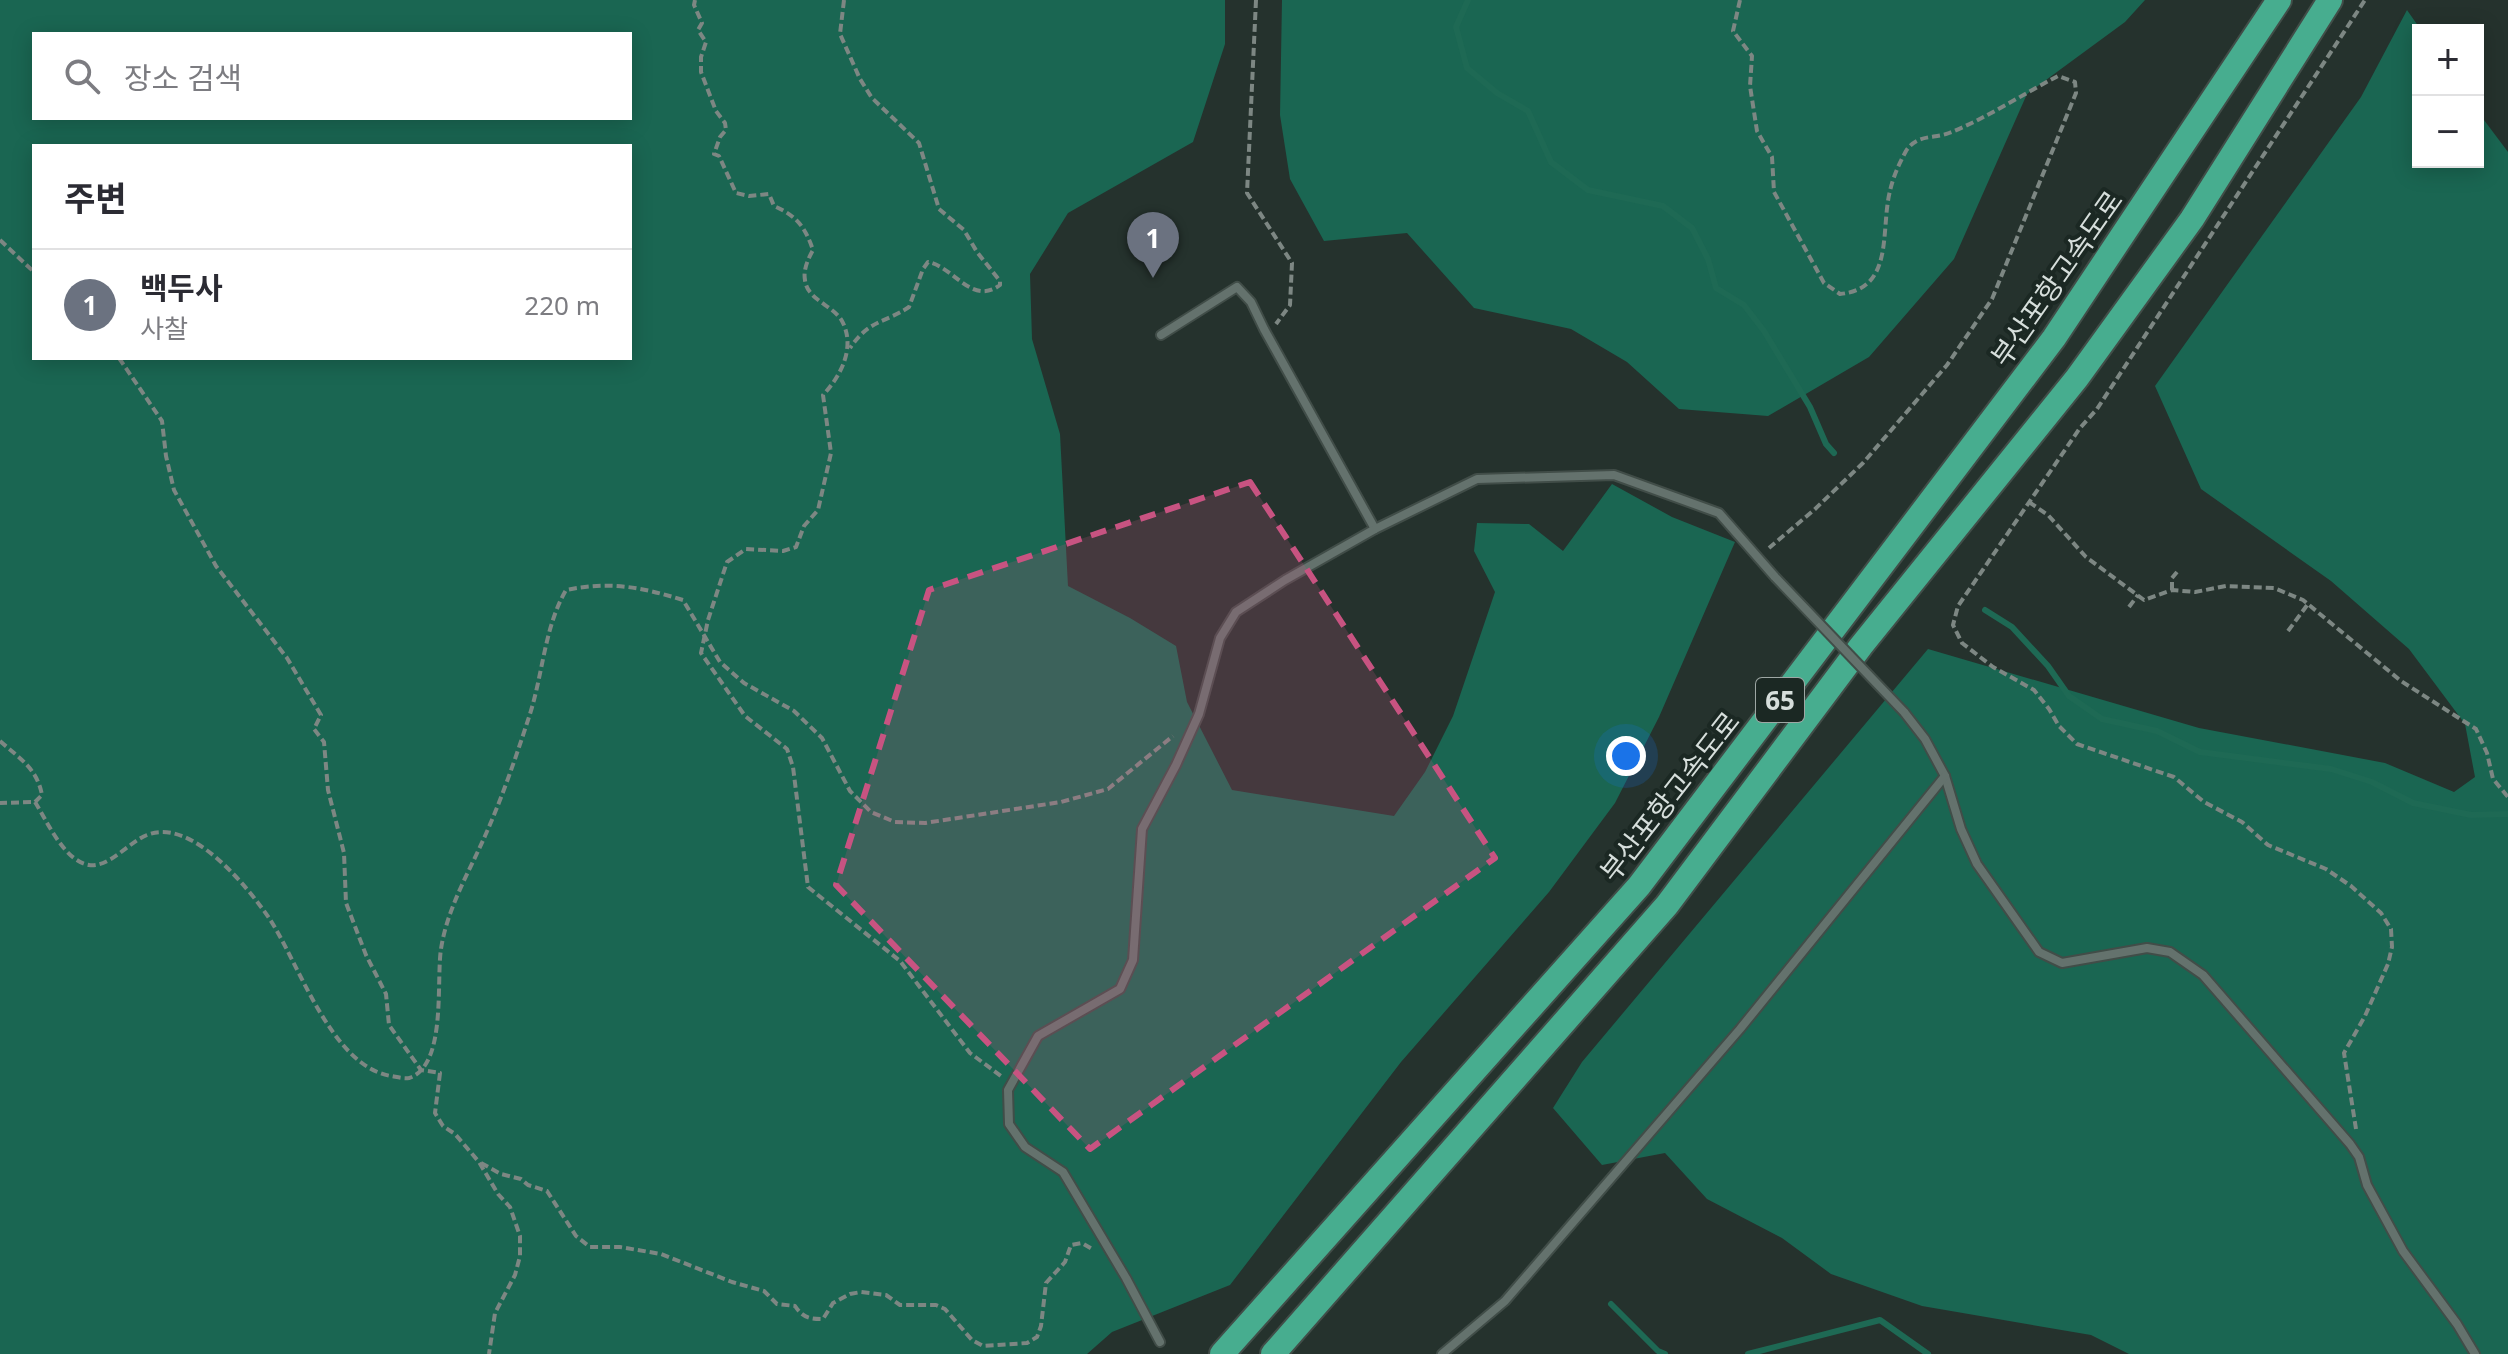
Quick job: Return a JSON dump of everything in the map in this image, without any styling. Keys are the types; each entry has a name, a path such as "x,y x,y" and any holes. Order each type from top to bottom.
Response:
{"highway":[{"name":"부산포항고속도로","path":"1222,1354 1639,886 2054,338 2279,0"},
{"name":"65","path":"1273,1354 1667,905 1861,646 2086,366 2192,219 2330,0"}],"lane":[{"path":"1161,335 1237,287 1251,302 1375,529"},
{"path":"1160,1342 1063,1172 1025,1147 1009,1124 1008,1090 1038,1036 1120,989 1133,960 1142,829 1199,714 1220,638 1236,612 1285,580 1375,529 1477,479 1614,475 1719,513 1775,577 1904,712 1925,739 1945,776 1961,829 1977,864 2039,952 2062,963 2147,948 2170,952 2203,975 2350,1144 2359,1157 2367,1185 2403,1251 2457,1324 2475,1354"},
{"path":"1442,1354 1505,1301 1740,1029 1945,776"}],"path":[{"path":"695,0 694,5 702,23 698,30 706,42 701,57 701,72 726,130 714,154 719,156 736,193 749,196 769,194 774,206 792,214 806,229 813,250 807,262 805,280 809,292 842,320 850,348"},
{"path":"844,0 840,34 860,79 872,98 919,143 939,209 964,230 1000,285 993,291 979,292 928,262 909,307 870,325 859,334 835,383 823,395 831,453 818,510 804,526 796,547 783,551 746,549 727,562 701,653 745,716 787,749 793,767 808,887 900,961 970,1053 1011,1084"},
{"path":"1256,0 1247,193 1292,263 1290,305 1267,336"},
{"path":"1740,0 1733,31 1752,56 1750,86 1757,131 1772,157 1774,192 1824,283 1840,294 1864,288 1878,272 1889,192 1908,148 1920,138 1948,134 2058,76 2075,82 2076,93 1992,299 1947,365 1863,463 1758,557"},
{"path":"2350,1144 2357,1133 2344,1053 2365,1016 2388,964 2392,947 2391,929 2381,913 2326,869 2268,845 2242,822 2204,802 2174,777 2077,744 2059,726 2034,690 1993,667 1962,643 1953,625 1958,606 2080,428 2097,409 2365,0"},
{"path":"0,240 32,270"},
{"path":"120,360 162,421 174,490 216,566 287,658 321,715 314,729 324,742 328,790 344,853 346,903 366,955 386,994 389,1025 421,1070 440,1073 435,1113 443,1126 455,1134 479,1162 498,1194 510,1207 520,1236 520,1256 515,1275 495,1313 489,1354"},
{"path":"2029,502 2048,515 2086,557 2144,600 2172,590 2195,592 2226,586 2274,588 2308,604 2401,681 2476,729 2487,753 2493,779 2508,797"},
{"path":"2172,590 2172,578 2177,572"},
{"path":"35,802 64,848 79,862 91,865 101,863 148,834 173,831 190,838 233,874 269,918 318,1011 353,1055 382,1074 407,1079 421,1070 434,1049 441,948 451,912 487,832 525,729 555,609 566,590 591,585 619,585 683,600 720,662 744,683 794,711 822,738 850,791 871,812 895,822 925,823 1000,812 1061,802 1108,789 1199,714"},
{"path":"2129,607 2138,595"},
{"path":"2288,631 2308,604"},
{"path":"0,741 32,769 39,779 42,795 35,802 0,803"},
{"path":"479,1162 501,1174 547,1191 576,1236 590,1247 661,1254 764,1291 777,1304 795,1306 801,1315 811,1319 823,1319 833,1303 861,1292 886,1295 900,1305 936,1305 945,1309 972,1340 983,1346 1027,1343 1037,1337 1046,1283 1065,1262 1071,1245 1082,1243 1095,1252"}],"highlighted area":[{"path":"1250,482 1495,858 1090,1149 836,885 929,590"}],"green space":[{"path":"0,0 1225,0 1225,44 1193,142 1068,213 1030,274 1032,339 1060,434 1068,586 1176,646 1187,702 1232,790 1394,816 1425,772 1453,716 1495,592 1474,551 1477,523 1529,524 1563,551 1612,484 1672,517 1735,542 1659,717 1615,803 1549,892 1401,1062 1230,1285 1112,1332 1087,1354 0,1354"},
{"path":"1282,0 2145,0 2125,22 2027,94 1954,259 1869,357 1768,416 1679,409 1627,362 1571,329 1474,308 1407,233 1324,241 1290,179 1280,115"},
{"path":"2407,10 2417,24 2412,24 2412,168 2484,168 2484,120 2508,152 2508,1354 2129,1354 2091,1335 1922,1306 1831,1274 1782,1238 1707,1199 1665,1153 1602,1165 1553,1108 1582,1062 1928,649 2199,728 2385,763 2454,792 2475,777 2465,724 2409,649 2331,581 2201,489 2155,386 2361,97"}],"waterway":[{"path":"1468,0 1456,27 1467,68 1497,93 1528,111 1551,162 1588,190 1663,206 1692,228 1708,259 1716,288 1744,305 1764,331 1810,407 1826,444 1834,453"},
{"path":"1985,610 2012,627 2048,666 2069,696 2102,719 2157,731 2200,752 2331,769 2372,782 2413,803 2471,815 2508,814"},
{"path":"1611,1304 1658,1351 1665,1354"},
{"path":"1748,1354 1880,1320 1928,1354"}],"place":[{"name":"백두사","path":"1153,278"}]}
